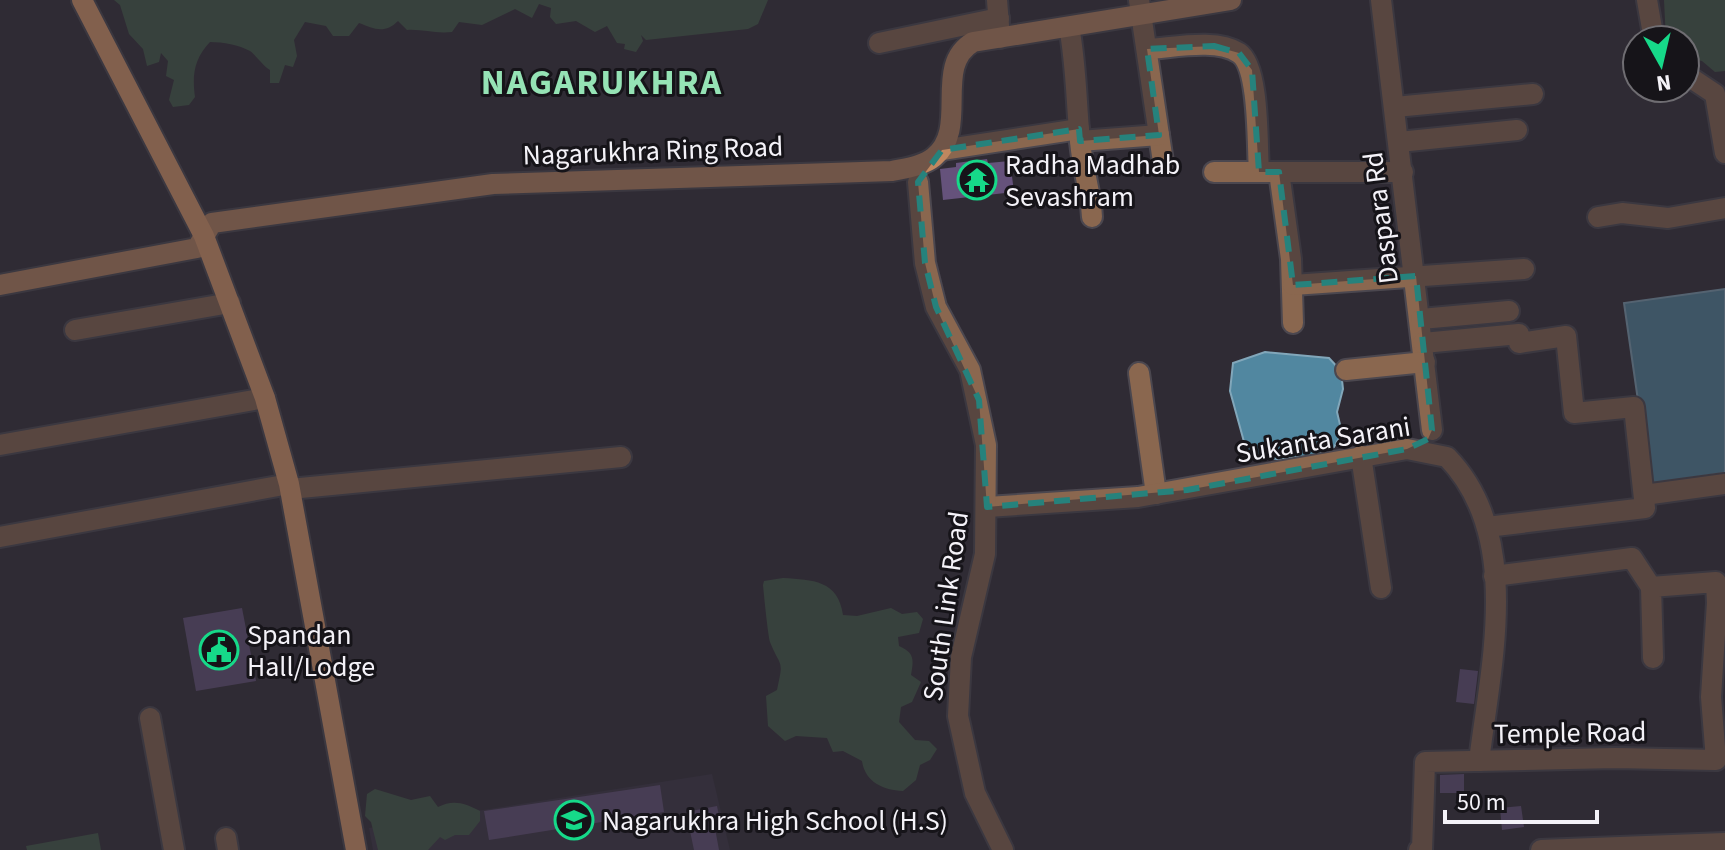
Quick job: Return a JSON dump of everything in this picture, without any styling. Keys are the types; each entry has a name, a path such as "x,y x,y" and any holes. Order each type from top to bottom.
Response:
{"main road":[{"path":"82,0 204,236 265,398 289,486 356,850"},
{"path":"937,155 949,134 954,62 960,49 999,19 1069,27 1141,8 1231,0"},
{"name":"Nagarukhra Ring Road","path":"0,285 197,248 212,223 493,184 892,171 937,155"}],"street":[{"name":"Daspara Rd","path":"1381,0 1432,430"},
{"path":"1647,0 1651,24"},
{"path":"1141,8 1163,162"},
{"path":"879,43 999,19"},
{"path":"1069,27 1092,217"},
{"path":"1147,49 1214,46 1239,53 1252,70 1269,172 1293,285 1293,323"},
{"path":"1701,85 1715,94 1722,116 1725,153"},
{"path":"1395,107 1533,94"},
{"path":"1399,142 1517,130"},
{"path":"892,171 918,182 937,155 1080,135 1159,135"},
{"path":"1214,172 1403,172"},
{"name":"South Link Road","path":"918,182 925,263 936,307 970,370 979,400 986,445 987,507 979,589 957,685 958,716 975,793 1003,850"},
{"path":"1598,217 1622,213 1668,218 1725,208"},
{"path":"1293,285 1524,269"},
{"path":"75,330 230,303"},
{"path":"1421,319 1509,311"},
{"path":"1346,370 1519,334 1519,343 1566,336 1574,413 1634,407 1645,508 1487,527"},
{"path":"1139,373 1156,494"},
{"path":"0,445 265,398"},
{"path":"1407,449 1421,445 1432,430 1447,457"},
{"name":"Sukanta Sarani","path":"987,507 1156,494 1407,449 1447,457 1473,492 1487,527 1494,576 1494,629 1479,761"},
{"path":"1361,456 1381,588"},
{"path":"0,537 289,486 621,457"},
{"path":"1644,495 1725,484"},
{"path":"1494,576 1632,558 1651,587 1653,658"},
{"path":"1651,587 1716,582 1721,603 1711,697 1722,761"},
{"path":"150,718 174,850"},
{"name":"Temple Road","path":"1419,850 1422,850 1425,762 1722,761"},
{"path":"1541,850 1725,843"}],"highlighted area":[{"path":"1214,46 1239,53 1252,70 1259,172 1279,172 1293,285 1416,276 1432,430 1428,439 1407,449 1187,490 987,507 979,400 936,307 925,263 918,182 942,150 1079,129 1080,141 1159,135 1147,49"}],"shaded area":[{"name":"Nagarukhra High School (H.S)","path":"712,774 730,850 373,850 369,828"}],"green space":[{"path":"114,0 768,0 758,24 748,29 646,40 641,35 643,41 636,52 624,49 625,44 617,43 607,26 595,32 576,21 556,24 550,17 551,8 539,4 532,18 515,9 482,25 459,22 452,32 407,30 398,21 383,29 359,23 349,36 333,36 326,26 305,22 294,40 297,56 293,67 285,65 279,83 270,83 270,70 250,51 231,44 210,42 195,68 195,97 189,105 173,107 169,100 174,80 166,76 168,61 161,53 159,62 147,66 143,49 129,34 120,5"},
{"path":"1664,0 1725,0 1725,71 1715,72 1701,61 1701,24 1665,24"},
{"path":"783,578 814,581 830,588 840,603 843,615 857,616 891,608 902,614 917,612 923,619 919,633 898,637 899,646 912,657 911,675 921,682 912,702 901,707 899,722 915,740 929,741 937,749 930,760 920,765 916,780 903,791 876,784 867,774 862,761 843,751 833,752 827,738 796,736 785,741 768,726 766,696 777,690 781,668 770,642 763,585 764,581"},
{"path":"375,789 411,800 430,796 438,807 449,803 464,804 480,811 480,821 469,835 455,835 445,840 440,837 428,850 378,850 371,822 365,816 367,794"},
{"path":"98,833 101,850 27,850 26,846"}],"water":[{"path":"1725,289 1725,473 1650,484 1624,303"},
{"path":"1265,352 1329,358 1341,371 1343,389 1337,412 1342,433 1334,447 1313,456 1277,459 1252,455 1246,449 1230,391 1233,363"}],"building":[{"path":"987,159 988,163 1010,161 1014,192 943,200 940,169 956,167 956,163"},
{"name":"Spandan Hall/Lodge","path":"242,608 256,681 196,691 183,618"},
{"path":"1460,669 1478,671 1474,704 1456,702"},
{"path":"1464,774 1464,793 1440,793 1440,775"},
{"path":"660,785 664,812 489,840 484,811"},
{"path":"717,806 720,821 714,823 719,850 694,850 686,812"},
{"path":"1521,806 1524,827 1502,830 1500,808"}],"place":[{"name":"Radha Madhab Sevashram","path":"977,180"},
{"name":"Spandan Hall/Lodge","path":"219,650"},
{"name":"Nagarukhra High School (H.S)","path":"574,820"}],"district":[{"name":"NAGARUKHRA","path":"602,81"}]}
